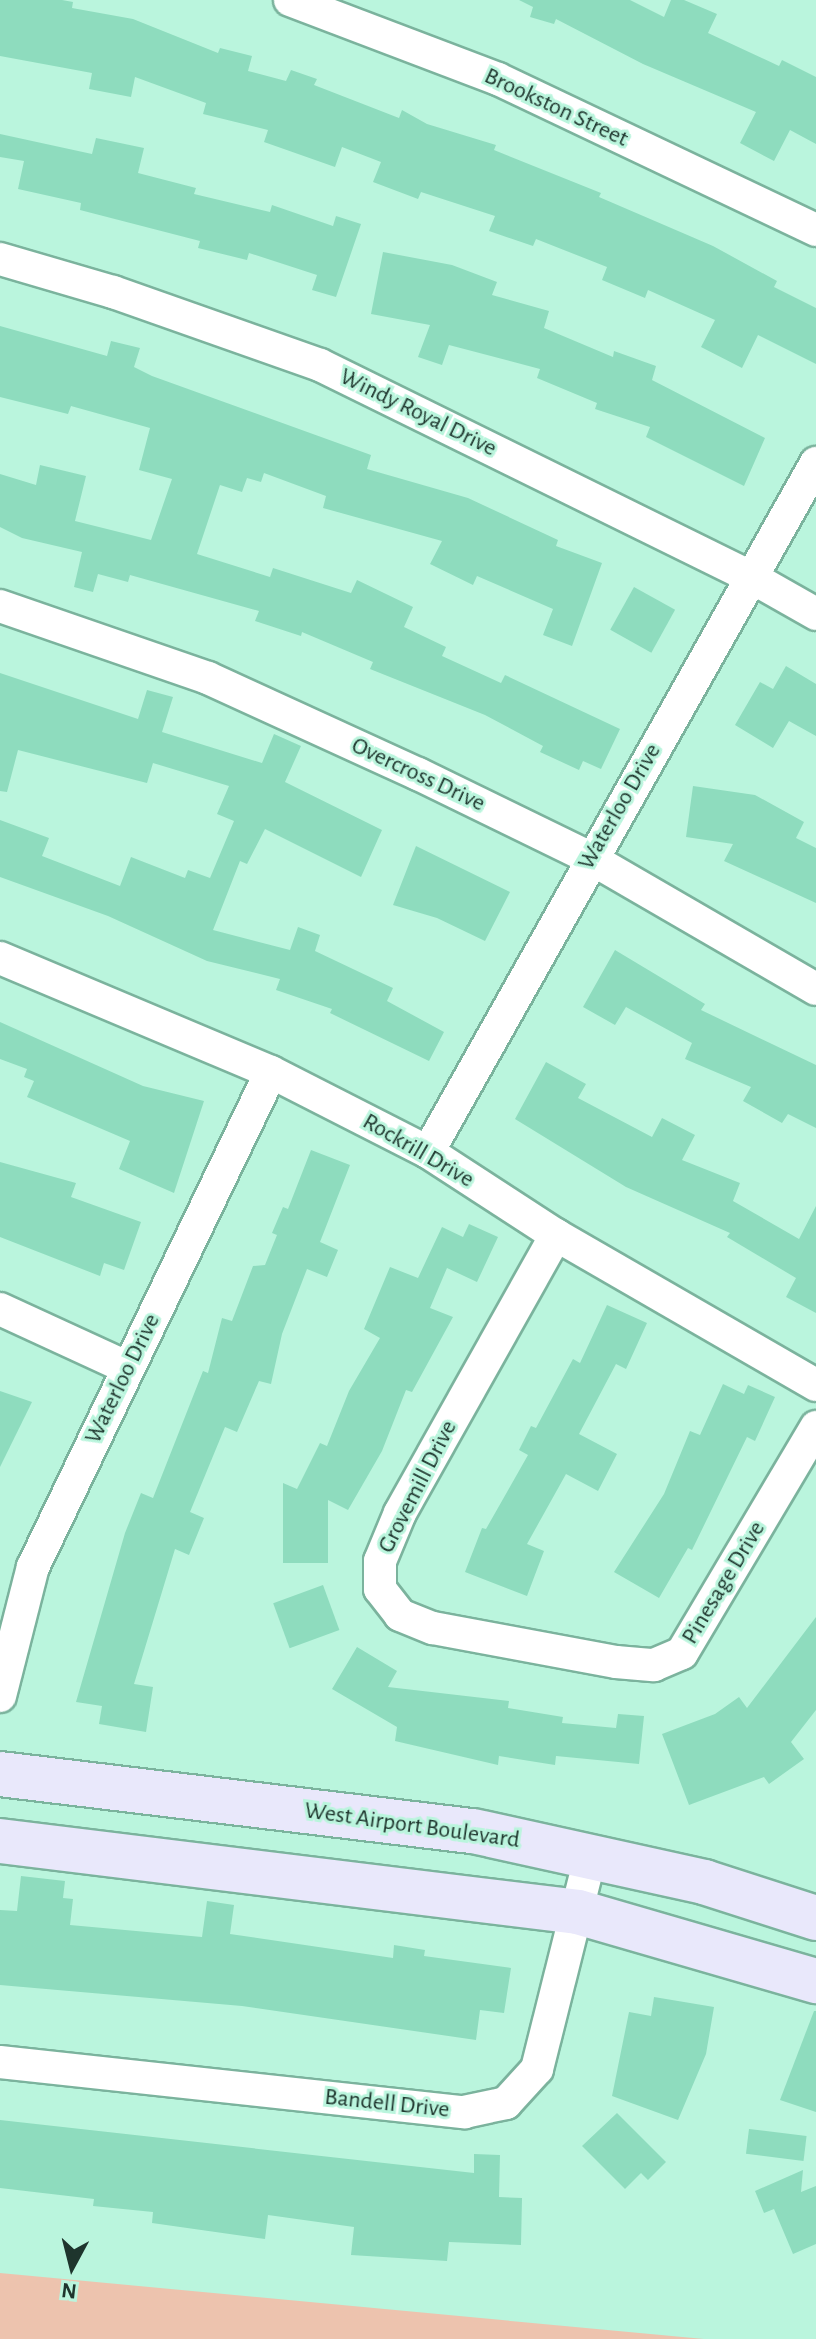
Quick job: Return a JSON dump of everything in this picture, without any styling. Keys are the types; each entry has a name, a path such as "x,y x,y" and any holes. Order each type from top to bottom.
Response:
{"main road":[{"name":"West Airport Boulevard","path":"0,1774 473,1831 591,1854 704,1882 816,1918"},
{"path":"0,1841 578,1912 816,1981"}],"street":[{"name":"Brookston Street","path":"290,0 336,7 498,79 816,230"},
{"name":"Windy Royal Drive","path":"0,259 113,292 320,365 751,577 816,614"},
{"name":"Waterloo Drive","path":"428,1152 590,858 816,463"},
{"name":"Overcross Drive","path":"0,606 208,678 590,858 816,989"},
{"name":"Rockrill Drive","path":"0,958 271,1072 428,1152 556,1235 816,1385"},
{"name":"Waterloo Drive","path":"0,1696 33,1567 271,1072"},
{"name":"Grovemill Drive","path":"538,1648 433,1628 400,1615 380,1589 380,1561 400,1513 556,1235"},
{"path":"0,1309 128,1368"},
{"name":"Pinesage Drive","path":"538,1648 654,1665 682,1653 816,1427"},
{"name":"Bandell Drive","path":"0,2062 464,2112 506,2103 537,2069 591,1854"}],"shaded area":[{"path":"0,2273 704,2339 0,2339"}],"building":[{"path":"0,0 62,0 73,2 72,8 133,19 218,53 220,48 252,56 248,71 286,81 291,70 317,79 314,85 399,118 402,110 427,124 496,145 494,150 601,193 599,197 713,246 777,281 774,287 816,308 816,364 758,335 742,368 701,347 715,320 648,290 645,298 602,280 607,267 536,239 533,246 489,231 495,216 421,192 418,199 373,182 381,162 342,147 335,167 264,142 268,130 203,114 206,103 135,77 131,97 89,89 92,73 0,56"},
{"path":"519,0 630,0 664,17 671,0 684,0 717,14 708,33 779,66 782,60 816,77 816,144 790,130 774,161 740,143 756,112 643,64 556,19 554,24 530,17 533,7"},
{"path":"0,134 92,154 96,138 144,148 138,173 196,188 194,194 270,212 272,205 333,226 336,216 361,224 336,297 312,290 317,275 249,253 247,260 198,248 200,241 80,210 81,203 18,189 24,161 0,157"},
{"path":"383,252 452,265 497,282 492,295 549,311 544,328 613,357 614,351 656,366 652,380 765,438 744,486 646,437 650,427 595,409 597,403 537,378 540,369 449,345 442,365 418,357 430,325 371,314"},
{"path":"0,326 107,356 111,341 140,348 134,367 152,376 371,455 367,469 468,498 558,540 556,546 602,563 572,646 543,635 553,609 477,576 473,585 430,564 442,541 323,508 326,496 264,473 261,482 247,478 242,492 220,485 197,554 270,577 273,568 351,593 357,580 413,607 404,627 446,647 442,656 501,683 505,675 620,729 601,769 583,761 579,770 540,752 543,746 485,715 370,669 373,662 302,632 301,636 255,621 259,611 130,575 128,582 98,574 93,592 74,587 82,552 22,538 0,527 0,474 36,485 40,465 86,476 75,521 151,540 172,479 139,470 150,428 71,406 68,414 0,397"},
{"path":"634,587 675,610 651,653 610,630"},
{"path":"786,666 816,684 816,736 789,721 773,748 735,725 760,682 773,689"},
{"path":"0,673 138,719 147,690 173,697 162,732 262,763 274,734 301,746 285,782 382,830 361,877 265,829 247,864 240,861 213,930 290,950 298,927 320,935 315,951 393,988 387,1001 444,1032 429,1061 330,1013 332,1009 276,990 280,979 207,961 108,916 0,877 0,820 49,838 42,856 120,886 131,857 185,878 188,870 210,878 234,821 217,814 229,786 153,763 147,783 18,750 7,792 0,791"},
{"path":"693,786 755,795 804,822 796,838 816,848 816,903 724,861 733,844 686,837"},
{"path":"416,846 510,892 485,941 437,918 393,905"},
{"path":"615,950 705,1004 701,1010 816,1065 816,1128 788,1114 782,1123 743,1101 751,1087 685,1059 692,1043 626,1007 615,1025 583,1007"},
{"path":"0,1022 143,1086 204,1101 174,1193 119,1169 130,1141 27,1097 34,1081 24,1077 27,1069 0,1059"},
{"path":"546,1062 586,1084 578,1098 652,1137 662,1118 695,1135 682,1160 740,1183 733,1201 799,1239 816,1206 816,1313 786,1297 796,1278 727,1237 730,1233 626,1187 515,1119"},
{"path":"311,1150 350,1165 320,1242 338,1250 327,1277 307,1269 282,1334 271,1384 259,1381 237,1432 225,1427 190,1512 204,1518 189,1555 175,1549 134,1684 153,1687 146,1732 99,1724 102,1706 76,1702 125,1533 141,1493 153,1498 203,1371 208,1373 222,1318 232,1321 253,1266 265,1265 277,1235 272,1233 283,1207 288,1209"},
{"path":"0,1162 76,1183 71,1197 141,1222 124,1270 104,1263 100,1276 0,1237"},
{"path":"469,1224 498,1237 477,1282 447,1268 430,1308 453,1317 412,1392 406,1390 382,1451 348,1510 328,1500 328,1563 283,1563 283,1483 297,1489 320,1443 327,1446 349,1391 380,1338 364,1329 390,1267 418,1278 442,1227 463,1237"},
{"path":"607,1305 647,1323 626,1369 616,1364 579,1434 617,1454 598,1491 566,1474 527,1544 544,1551 527,1596 465,1572 482,1528 486,1529 528,1455 519,1450 531,1426 536,1428 573,1359 580,1363"},
{"path":"723,1384 744,1394 748,1385 775,1397 755,1441 747,1437 692,1550 688,1548 659,1598 614,1572 664,1494 690,1431 700,1435"},
{"path":"0,1391 32,1402 0,1467"},
{"path":"323,1585 339,1630 290,1648 273,1603"},
{"path":"816,1617 816,1710 791,1742 804,1759 769,1784 764,1777 689,1805 662,1734 715,1714 739,1697 747,1708"},
{"path":"357,1647 397,1671 388,1687 509,1701 508,1708 563,1717 562,1723 616,1728 618,1714 644,1716 639,1764 556,1756 555,1765 499,1756 498,1765 395,1741 397,1727 332,1689"},
{"path":"21,1876 65,1881 63,1898 73,1899 70,1925 202,1937 207,1901 234,1905 230,1934 393,1958 394,1945 425,1950 424,1956 511,1968 504,2013 480,2010 476,2040 242,2006 0,1985 0,1910 17,1911"},
{"path":"654,1997 714,2007 706,2054 678,2120 612,2096 629,2012 651,2016"},
{"path":"816,2011 816,2112 780,2100"},
{"path":"617,2113 666,2162 648,2180 641,2173 625,2189 582,2146"},
{"path":"0,2120 474,2173 474,2154 500,2155 499,2197 522,2198 521,2245 449,2242 447,2261 351,2255 354,2227 268,2215 265,2239 152,2223 153,2212 93,2206 94,2199 0,2188"},
{"path":"749,2129 807,2136 804,2161 746,2154"},
{"path":"803,2170 801,2192 816,2186 816,2244 793,2254 774,2209 764,2213 755,2191"}]}
